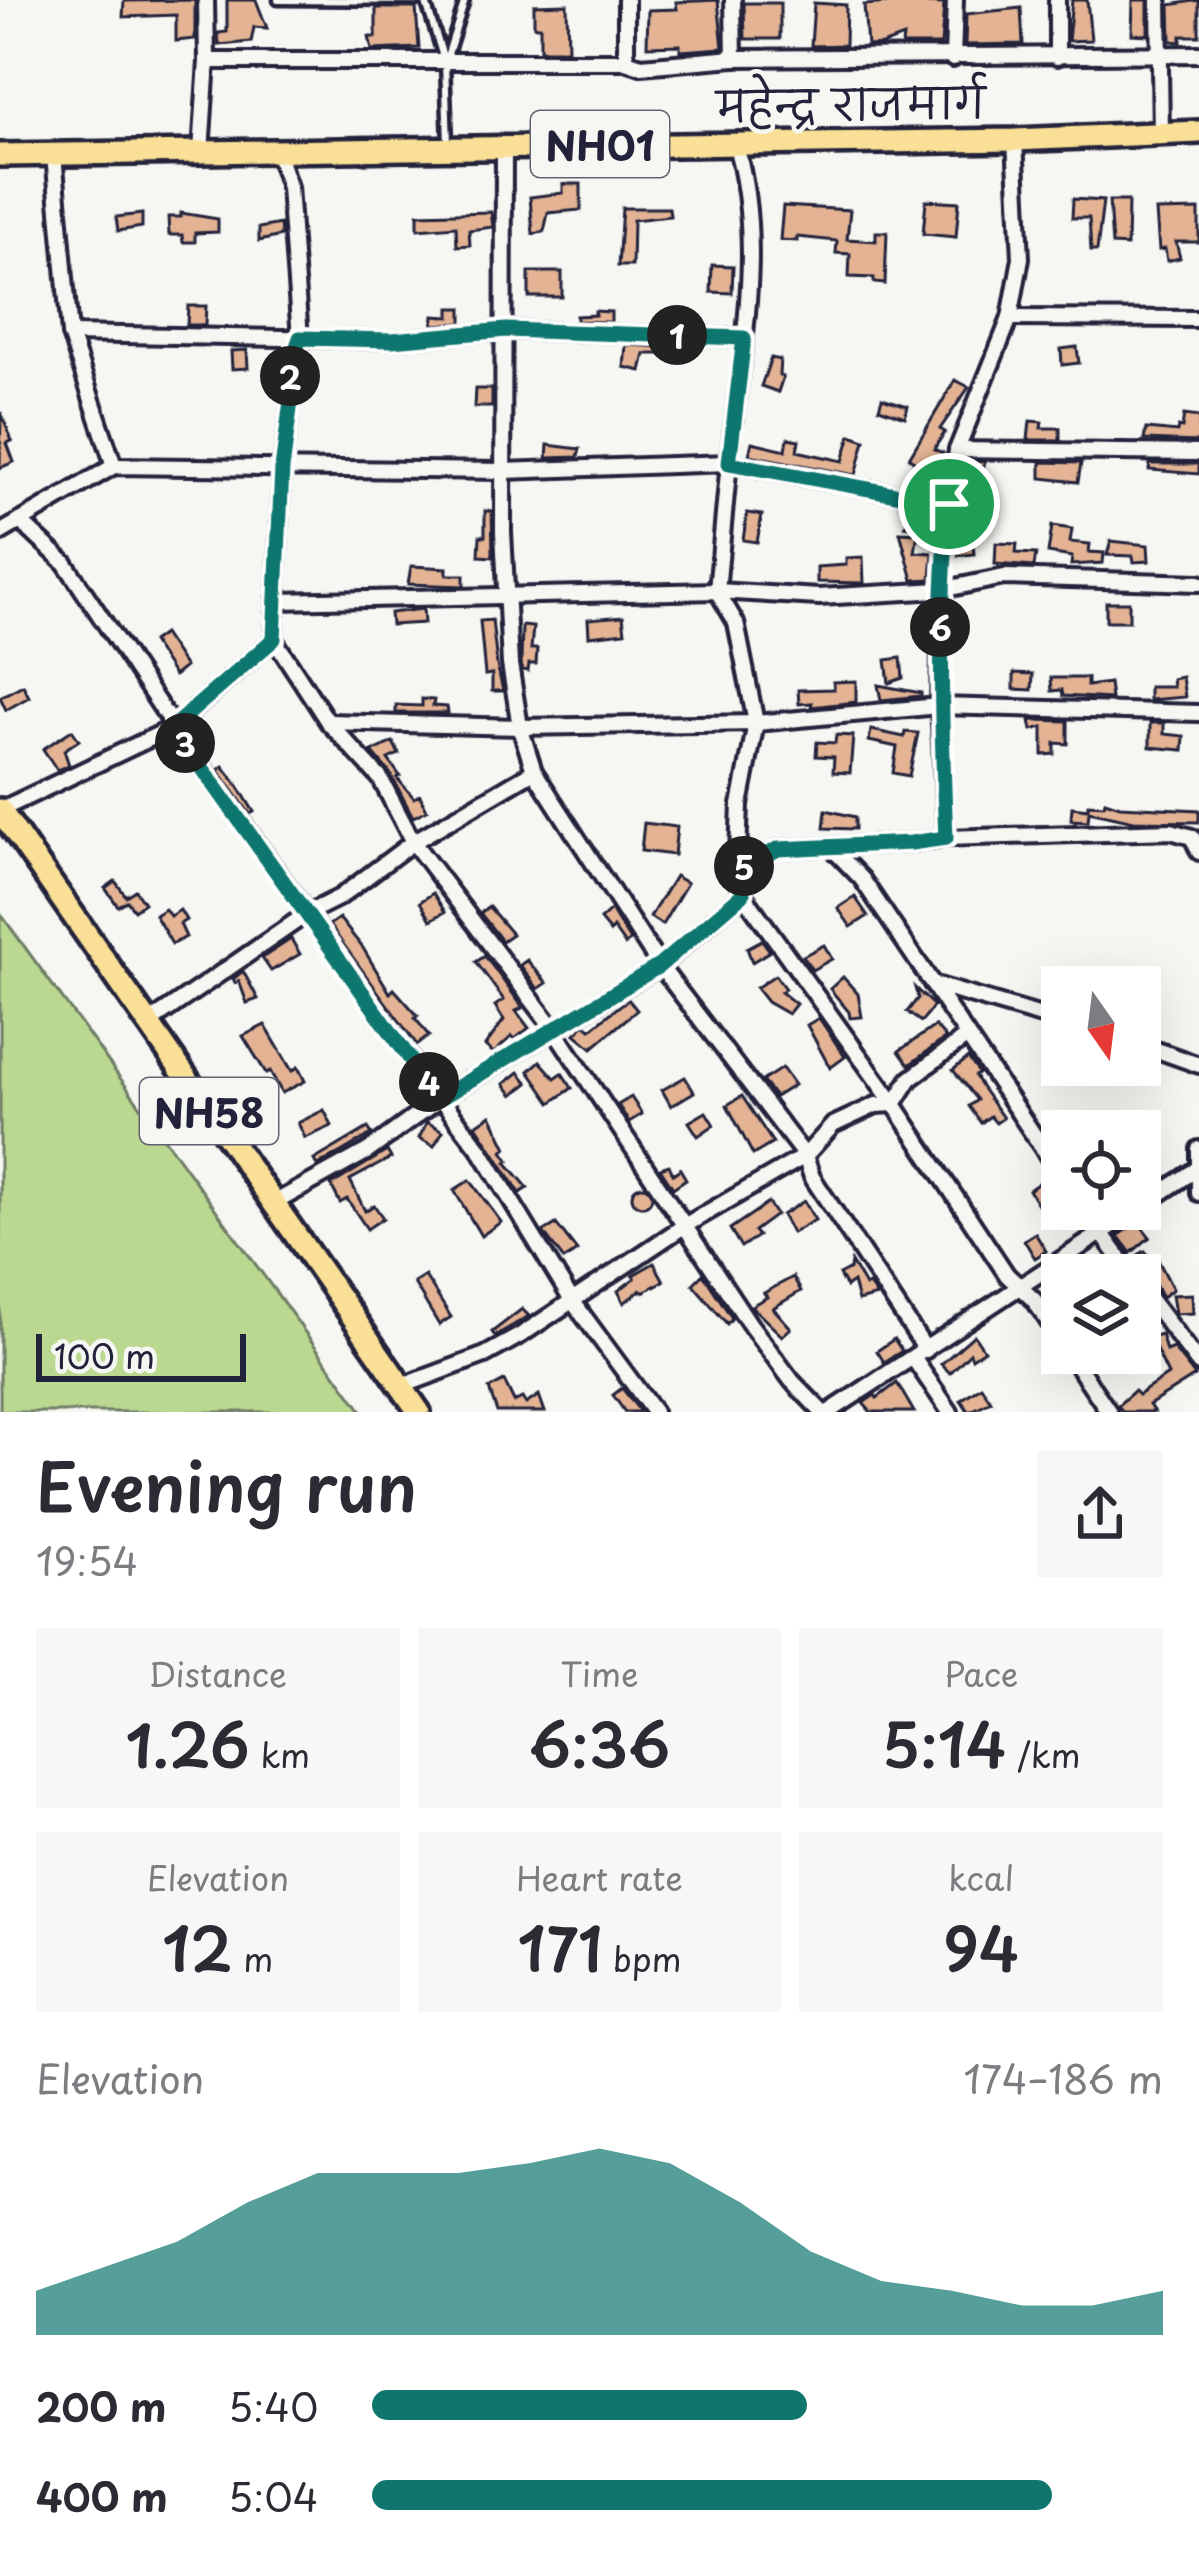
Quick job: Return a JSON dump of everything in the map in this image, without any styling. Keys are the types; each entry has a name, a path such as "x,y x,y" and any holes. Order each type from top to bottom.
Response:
{"main road":[{"name":"महेन्द्र राजमार्ग","path":"0,155 1015,140 1199,133"},
{"name":"NH58","path":"0,810 418,1412"}],"street":[{"path":"201,152 206,0"},
{"path":"626,0 626,61"},
{"path":"733,0 734,58"},
{"path":"953,59 955,0"},
{"path":"1057,0 1057,56"},
{"path":"1160,0 1161,136"},
{"path":"207,61 626,61 641,66 734,58 1199,54"},
{"path":"946,838 939,706 941,590 949,504 957,451 1010,318 1021,258 1015,140"},
{"path":"735,142 748,183 751,224 718,591 736,623 756,723 740,805 738,870 743,894 1020,1289 1041,1310"},
{"path":"504,146 503,532 511,682 534,771 659,966 805,1156 812,1177 950,1412"},
{"path":"277,151 289,188 300,338 290,367 274,639 328,722 380,778 413,842 554,1029 792,1381 826,1412 1107,1230"},
{"path":"54,154 70,334 114,466"},
{"path":"1010,318 1199,319"},
{"path":"70,334 392,340 506,330 744,338"},
{"path":"957,451 1199,453"},
{"path":"0,533 114,466 503,471 729,463 949,504"},
{"path":"20,521 65,563 173,727 481,1151 571,1299 654,1412"},
{"path":"278,602 718,591 819,597 941,590 1004,577 1199,584"},
{"path":"0,810 173,727 274,639"},
{"path":"328,722 520,728 756,723 939,706 1199,713"},
{"path":"147,1024 308,913 340,897 413,842 534,771"},
{"path":"738,870 778,849 946,838 1171,831 1192,837 1199,852"},
{"path":"833,849 862,879 1041,1146"},
{"path":"274,1203 368,1151 442,1097 659,966 743,894"},
{"path":"932,984 1041,1016"},
{"path":"894,1104 910,1079 966,1037"},
{"path":"1161,1051 1199,1065"},
{"path":"402,1386 485,1355 521,1335 684,1226 805,1156 833,1125 876,1105 894,1104"},
{"path":"1199,1149 1199,1193"},
{"path":"1161,1193 1197,1168"},
{"path":"1098,1230 1116,1254"},
{"path":"1161,1314 1199,1364"},
{"path":"1083,1374 1109,1412"}],"lane":[{"path":"278,0 424,0 445,63 448,147"},
{"path":"445,63 465,0"}],"green space":[{"path":"0,913 363,1412 0,1412"}],"building":[{"path":"195,0 195,39 176,41 176,15 123,17 124,1"},
{"path":"227,0 256,0 267,28 254,27 251,42 219,45 218,33 227,32"},
{"path":"718,0 723,48 680,51 680,45 647,46 648,10 677,9 676,2"},
{"path":"1072,0 1087,0 1091,40 1068,41"},
{"path":"1133,0 1148,0 1148,35 1132,34"},
{"path":"1199,0 1199,36 1171,41 1170,5"},
{"path":"744,3 780,3 780,39 745,39"},
{"path":"814,3 846,5 845,45 811,46"},
{"path":"567,4 568,50 540,50 534,5"},
{"path":"944,4 941,45 902,45 903,37 867,46 864,5"},
{"path":"376,8 416,8 419,48 372,50 369,37 376,37"},
{"path":"1021,8 1023,44 965,45 966,14"},
{"path":"563,184 581,184 581,210 548,213 544,232 533,234 530,197 563,193"},
{"path":"1073,199 1103,201 1097,251 1091,251 1089,218 1072,218"},
{"path":"926,200 959,202 956,237 923,234"},
{"path":"1109,201 1128,201 1127,246 1112,245"},
{"path":"783,206 850,210 847,239 876,241 876,232 887,232 885,284 874,283 874,278 849,277 850,254 836,253 837,241 780,240"},
{"path":"622,208 669,208 670,216 633,220 632,266 618,266"},
{"path":"1199,210 1199,242 1176,242 1180,258 1167,261 1165,249 1159,250 1156,211"},
{"path":"491,212 493,227 469,230 470,245 457,246 456,226 418,229 418,214"},
{"path":"181,213 218,219 218,232 195,233 195,242 169,235 168,217 181,217"},
{"path":"142,214 142,227 118,231 116,217"},
{"path":"280,224 281,236 259,241 259,228"},
{"path":"712,265 733,266 732,293 711,292"},
{"path":"529,272 562,272 562,297 529,297"},
{"path":"188,306 206,306 205,325 187,325"},
{"path":"450,308 462,308 462,323 433,325 434,316 450,317"},
{"path":"595,311 611,312 611,322 576,321 576,316 595,315"},
{"path":"626,345 665,347 665,354 645,354 641,371 624,367"},
{"path":"1077,347 1079,363 1062,365 1061,349"},
{"path":"247,350 248,368 232,369 231,351"},
{"path":"771,358 780,360 783,377 778,392 761,386"},
{"path":"955,380 969,387 940,429 945,432 934,449 943,453 937,464 928,459 920,487 907,485 914,461 909,458"},
{"path":"475,389 492,389 492,407 474,407"},
{"path":"882,398 908,406 905,417 879,408"},
{"path":"1,412 14,462 0,468"},
{"path":"1184,415 1199,417 1199,442 1144,440 1146,429 1177,432"},
{"path":"1030,421 1042,422 1041,428 1060,428 1060,440 1028,440"},
{"path":"851,435 865,440 856,475 749,455 752,442 786,450 788,438 799,440 797,451 843,461"},
{"path":"548,445 580,449 578,457 547,458"},
{"path":"970,461 985,462 980,480 966,478"},
{"path":"1041,462 1081,463 1078,482 1041,478"},
{"path":"1150,464 1199,464 1199,474 1149,470"},
{"path":"485,511 492,511 493,557 479,556"},
{"path":"911,512 932,515 935,530 905,526"},
{"path":"747,513 762,515 757,542 743,540"},
{"path":"959,521 965,521 964,529 971,528 974,554 955,556"},
{"path":"1052,526 1072,529 1070,542 1090,544 1089,552 1104,553 1103,563 1071,565 1072,557 1048,553"},
{"path":"900,532 918,533 915,552 933,553 931,579 913,580"},
{"path":"1111,541 1148,545 1149,561 1107,555"},
{"path":"996,543 1017,544 1016,553 1036,554 1034,567 995,564"},
{"path":"863,557 864,583 817,582 817,567 846,565 846,558"},
{"path":"411,566 447,568 447,575 464,575 464,586 408,584"},
{"path":"1106,602 1129,602 1129,621 1106,621"},
{"path":"423,609 424,623 391,625 390,613"},
{"path":"623,616 625,632 589,636 588,619"},
{"path":"492,620 503,691 492,691 492,674 485,675 480,621"},
{"path":"522,626 533,627 531,649 537,649 536,664 529,664 528,671 522,670 521,663"},
{"path":"163,634 185,667 174,676 152,642"},
{"path":"901,658 903,678 889,683 886,660"},
{"path":"1014,673 1033,674 1032,690 1014,689"},
{"path":"1182,677 1185,697 1149,700 1149,687 1173,687 1172,679"},
{"path":"1051,678 1087,678 1087,686 1109,683 1111,699 1063,696 1062,690 1052,691"},
{"path":"856,681 856,702 799,704 798,690 834,689 833,682"},
{"path":"23,685 29,697 6,710 0,697"},
{"path":"878,685 921,693 921,696 881,700"},
{"path":"422,699 447,707 448,713 396,713 396,705 422,706"},
{"path":"1030,720 1068,721 1068,744 1055,743 1055,754 1043,755 1043,727 1032,730"},
{"path":"1150,723 1164,723 1164,734 1184,736 1183,750 1150,747"},
{"path":"72,730 79,740 64,750 69,765 57,770 43,749"},
{"path":"871,730 904,737 905,732 918,733 909,776 893,773 897,747 869,741"},
{"path":"836,735 853,736 850,773 833,772 834,757 816,756 817,742 835,743"},
{"path":"393,742 399,754 388,759 397,778 414,798 420,795 427,810 413,817 390,773 372,752"},
{"path":"223,766 254,812 250,814 218,770"},
{"path":"1105,801 1199,810 1199,822 1134,821 1089,811 1088,821 1071,820 1072,807 1088,809 1088,804 1104,805"},
{"path":"826,810 855,817 855,829 824,828"},
{"path":"644,823 677,827 674,855 641,851"},
{"path":"675,876 687,883 662,925 650,917"},
{"path":"115,881 126,896 135,890 144,903 134,910 127,901 118,906 105,888"},
{"path":"433,893 445,912 431,920 420,902"},
{"path":"855,897 868,916 851,927 838,908"},
{"path":"489,907 512,934 502,941 480,913"},
{"path":"165,909 170,916 180,910 186,920 180,924 186,937 172,944 155,915"},
{"path":"611,910 630,941 625,945 600,920"},
{"path":"339,918 390,993 394,989 418,1016 429,1036 417,1045 329,925"},
{"path":"291,939 300,954 271,971 262,958"},
{"path":"762,940 770,951 752,962 747,948"},
{"path":"824,945 832,959 812,970 803,956"},
{"path":"485,956 519,1002 522,1008 516,1011 529,1028 494,1053 485,1046 504,1020 495,1006 504,1000 476,962"},
{"path":"527,960 547,983 538,989 520,965"},
{"path":"243,971 258,999 247,1003 239,981 233,979"},
{"path":"775,975 785,989 781,992 796,1004 788,1014 767,1002 756,988"},
{"path":"843,977 858,994 862,1017 850,1018 830,989"},
{"path":"915,988 934,1006 921,1022 907,1012 918,998"},
{"path":"628,999 637,1010 592,1048 575,1034 585,1024 591,1029"},
{"path":"819,1018 845,1057 830,1068 807,1025"},
{"path":"265,1025 292,1071 298,1067 305,1081 282,1093 243,1036"},
{"path":"935,1026 946,1038 909,1065 899,1051"},
{"path":"968,1058 1003,1118 996,1123 990,1116 981,1123 969,1106 977,1100 953,1070"},
{"path":"540,1061 555,1078 562,1073 572,1088 551,1103 529,1071"},
{"path":"782,1068 794,1085 775,1097 762,1081"},
{"path":"519,1072 528,1083 513,1095 504,1084"},
{"path":"685,1077 694,1092 671,1106 662,1090"},
{"path":"742,1096 773,1143 753,1155 727,1105"},
{"path":"631,1097 642,1114 629,1122 618,1105"},
{"path":"324,1110 332,1126 305,1138 298,1123"},
{"path":"706,1112 714,1125 698,1136 689,1122"},
{"path":"491,1115 507,1148 503,1151 506,1162 528,1188 520,1193 476,1125"},
{"path":"427,1122 443,1131 434,1146 419,1138"},
{"path":"368,1128 372,1134 317,1166 314,1160"},
{"path":"387,1151 391,1158 350,1180 365,1211 374,1205 383,1218 367,1229 347,1199 340,1203 331,1185"},
{"path":"669,1165 673,1174 680,1169 686,1179 673,1188 660,1168"},
{"path":"470,1180 501,1222 481,1236 454,1190"},
{"path":"1041,1181 1041,1202 1038,1204 1029,1190"},
{"path":"642,1186 652,1196 642,1206 632,1196"},
{"path":"804,1201 815,1220 792,1233 782,1215"},
{"path":"768,1203 776,1215 741,1247 730,1229"},
{"path":"556,1224 577,1251 564,1260 543,1232"},
{"path":"1127,1230 1144,1230 1150,1237 1131,1253 1118,1236"},
{"path":"1035,1233 1046,1251 1035,1258 1024,1240"},
{"path":"851,1262 877,1296 858,1301 853,1282 846,1287 839,1275 850,1269"},
{"path":"654,1263 664,1281 624,1303 618,1291"},
{"path":"1161,1266 1173,1289 1161,1295"},
{"path":"703,1274 732,1318 727,1324 693,1284"},
{"path":"425,1276 451,1317 439,1325 414,1283"},
{"path":"793,1277 801,1291 773,1308 791,1328 782,1336 751,1306"},
{"path":"1192,1294 1193,1313 1175,1314 1172,1295"},
{"path":"522,1309 529,1316 495,1336 492,1332"},
{"path":"1161,1334 1166,1351 1173,1348 1195,1376 1149,1405 1154,1412 1123,1412 1118,1405 1134,1391 1138,1395 1168,1375 1161,1360"},
{"path":"974,1335 984,1350 972,1358 970,1353 950,1373 941,1364"},
{"path":"894,1339 902,1351 884,1362 877,1351"},
{"path":"504,1381 514,1402 522,1398 526,1404 539,1395 545,1412 497,1412 489,1389"},
{"path":"897,1383 914,1412 871,1412 863,1403 877,1398"},
{"path":"981,1386 991,1401 969,1412 961,1400"},
{"path":"622,1388 640,1412 625,1412 613,1395"}],"route":[{"path":"506,330 744,338 729,463 949,504 941,590 939,706 946,838 778,849 757,858 738,870 743,894 659,966 442,1097 415,1066 173,727 274,639 290,367 300,338 392,340 506,330"}]}
